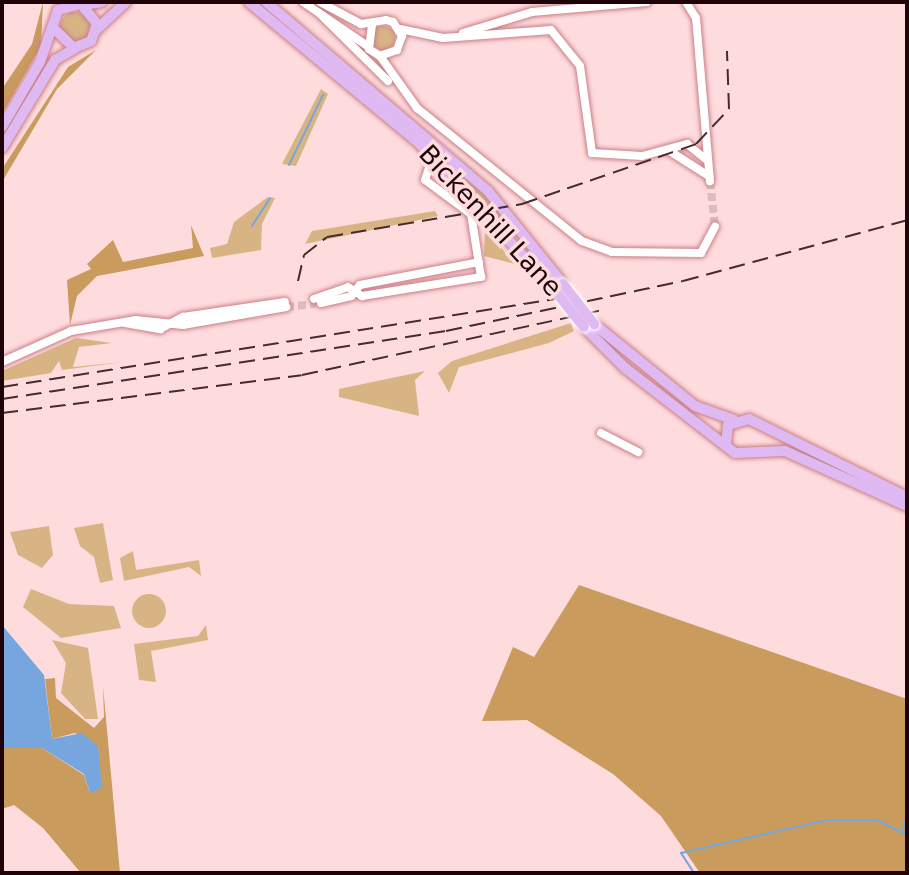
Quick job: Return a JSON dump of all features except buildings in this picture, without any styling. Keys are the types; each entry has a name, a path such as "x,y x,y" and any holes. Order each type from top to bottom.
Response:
{"main road":[{"path":"2,127 52,27 55,15 81,4 102,2"},
{"path":"2,148 55,60 80,47 126,2"},
{"name":"Bickenhill Lane","path":"249,2 459,181 543,275 557,282"},
{"name":"Bickenhill Lane","path":"266,2 488,191 545,260 557,282 622,366 726,445"},
{"path":"81,4 96,30"},
{"path":"52,27 62,44 80,47"},
{"name":"Bickenhill Lane","path":"589,325 695,406 759,427"},
{"path":"737,419 726,445 740,455 756,450 785,451 907,506"},
{"path":"756,450 759,427 907,497"}],"street":[{"path":"55,2 55,15"},
{"path":"303,2 380,56 398,89"},
{"path":"320,2 343,18 372,23 386,20 400,29 443,38 542,27 565,39 580,66 588,149 612,158 687,144 708,161"},
{"path":"443,38 532,12 647,2"},
{"path":"667,149 710,179 696,18 686,2"},
{"path":"319,13 398,89 582,241 612,252 701,253 715,227"},
{"path":"367,45 372,23"},
{"path":"380,56 397,50 400,29"},
{"path":"354,291 362,296 481,277 471,214 424,174 437,166 459,181"},
{"path":"315,302 479,262"},
{"path":"467,277 468,263"},
{"path":"2,362 71,331 285,305"},
{"path":"601,433 638,452"}],"shaded area":[{"path":"43,2 41,46 2,114 2,89 32,44"},
{"path":"255,2 276,14 494,201 541,260 414,135"},
{"path":"75,12 81,13 89,21 89,33 81,41 75,42 69,41 61,33 60,27 61,21 69,13"},
{"path":"383,26 392,29 395,38 392,47 383,50 374,47 371,38 374,29"},
{"path":"96,50 57,89 2,182 2,169 68,67"},
{"path":"321,89 328,94 296,166 282,164"},
{"path":"268,197 275,198 262,224 261,250 212,258 210,248 227,244 234,222"},
{"path":"435,211 438,216 305,244 312,231"},
{"path":"191,225 204,256 97,276 77,296 70,325 67,280 91,269 87,264 113,240 123,262 193,248"},
{"path":"485,229 515,264 484,256"},
{"path":"571,323 574,331 549,343 459,367 449,393 438,373 452,361"},
{"path":"76,338 112,343 79,347 73,367 124,362 62,370 59,361 51,373 2,381 2,371"},
{"path":"425,371 415,380 419,416 339,397 339,389"},
{"path":"103,523 113,580 100,583 94,557 80,546 74,528"},
{"path":"49,526 53,555 42,568 18,555 10,532"},
{"path":"133,551 136,570 199,560 201,576 189,567 124,581 120,558"},
{"path":"579,585 907,699 907,873 700,873 661,816 613,774 527,720 482,721 513,647 534,657"},
{"path":"31,589 69,604 114,606 121,628 61,638 23,607"},
{"path":"149,594 161,599 166,611 161,623 149,628 137,623 132,611 137,599"},
{"path":"206,625 208,640 151,651 156,682 139,680 134,644 198,636"},
{"path":"52,640 88,648 98,719 85,719 61,693 66,663"},
{"path":"55,678 56,698 94,728 104,717 103,686 120,873 81,873 43,828 14,805 2,809 2,748 42,748 84,775 90,793 99,779 98,746 75,733 52,739 45,679"}],"water":[{"path":"2,625 44,675 52,739 82,733 98,746 102,788 90,793 84,774 42,748 2,748"}],"waterway":[{"path":"289,165 323,95"},
{"path":"252,226 270,198"},
{"path":"901,832 907,818"},
{"path":"694,873 681,853 827,820 877,820 907,835"}],"tunnel":[{"path":"710,181 715,227"},
{"path":"286,307 316,304"}],"railway":[{"path":"298,281 304,255 327,237 522,204 696,144 729,109 727,51"},
{"path":"2,399 446,331 683,281 907,220"},
{"path":"2,387 555,299"},
{"path":"2,413 302,375 602,310"}]}
